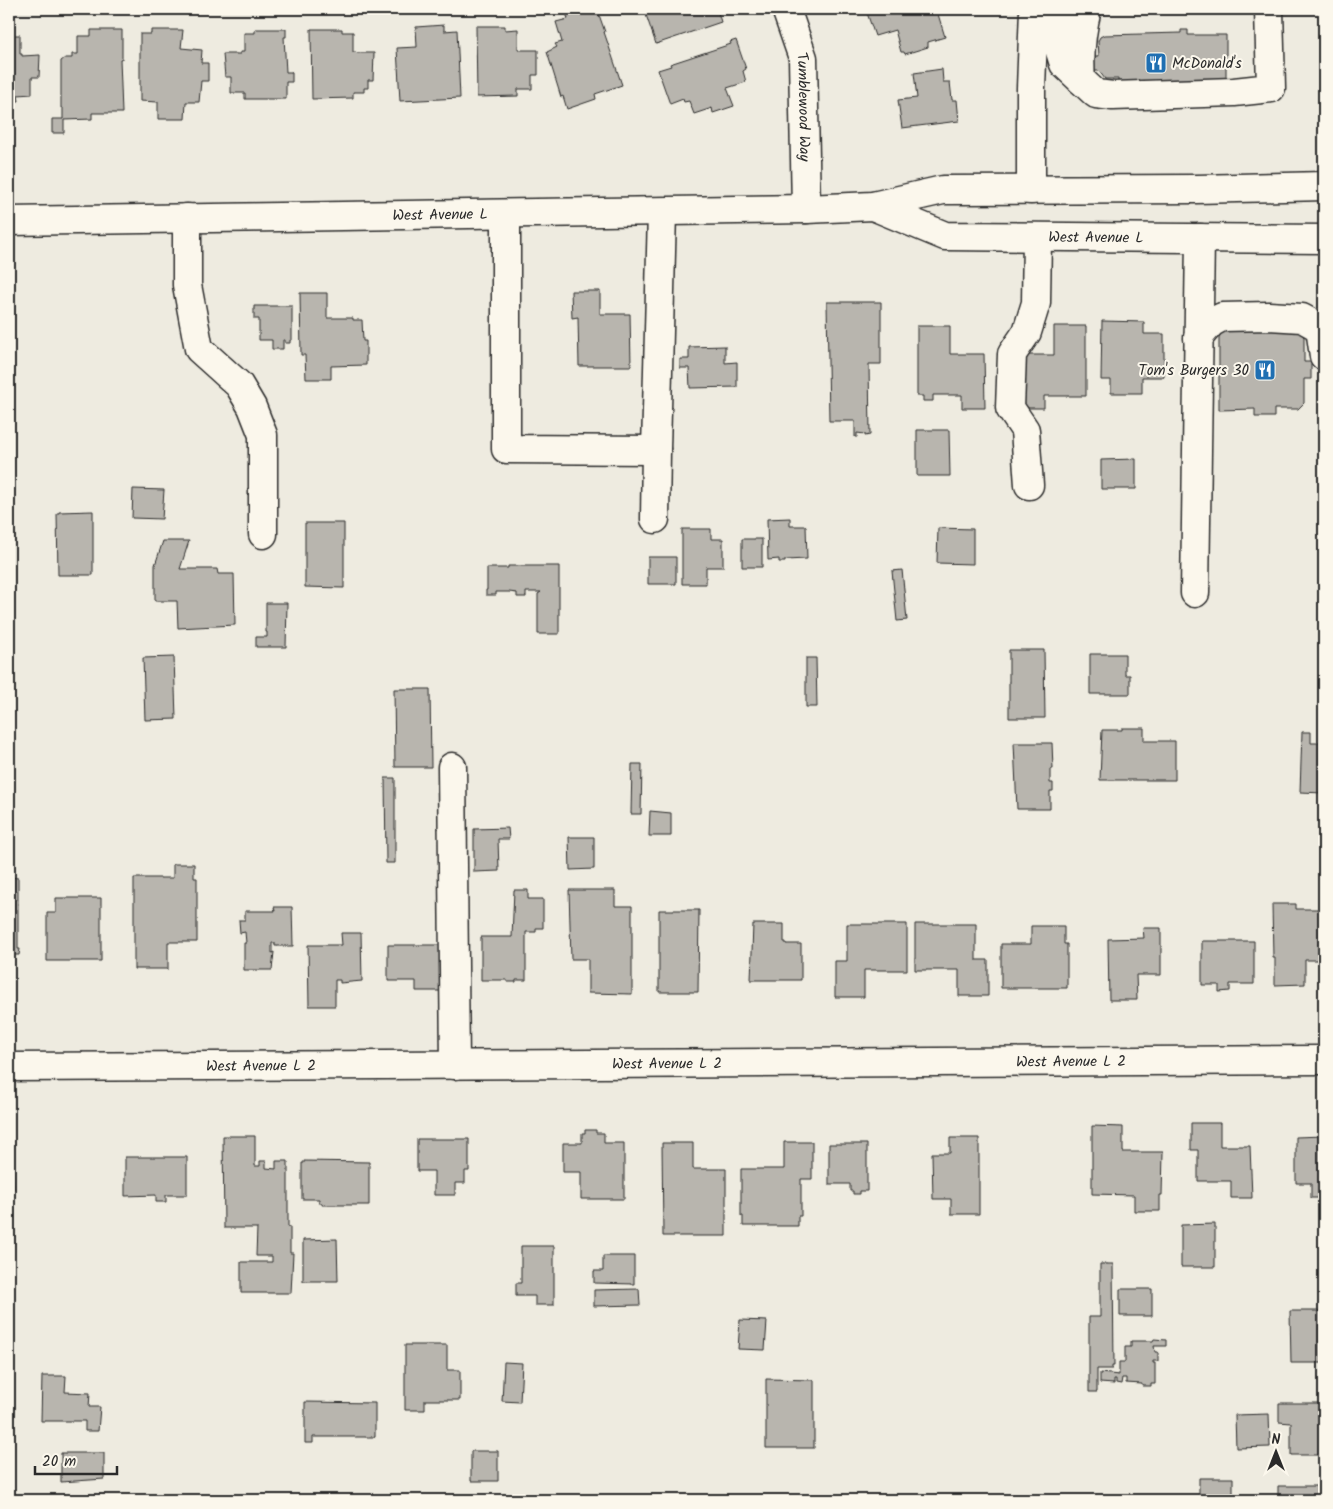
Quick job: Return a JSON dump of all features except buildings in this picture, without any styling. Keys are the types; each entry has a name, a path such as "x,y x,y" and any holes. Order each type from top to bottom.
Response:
{"main road":[{"name":"Tumblewood Way","path":"786,9 802,58 806,209"},
{"path":"1031,190 1031,88 1034,9"},
{"path":"1060,9 1058,45 1064,64 1096,94 1112,96 1234,92 1271,88 1269,9"},
{"path":"1081,80 1079,57 1087,9"},
{"name":"West Avenue L","path":"9,221 806,209 873,206 944,190 1197,189 1324,186"},
{"name":"West Avenue L","path":"873,206 945,236 1324,239"},
{"path":"656,519 662,212"},
{"path":"506,214 506,449 656,450"},
{"path":"187,218 188,286 199,349 239,385 252,407 262,434 263,534"},
{"path":"1029,485 1025,430 1010,408 1010,399 1012,354 1027,332 1036,303 1037,238"},
{"path":"1195,593 1200,238"},
{"path":"1198,338 1211,323 1222,317 1269,316 1302,318 1320,328 1324,356"},
{"path":"452,768 455,1065"},
{"name":"West Avenue L 2","path":"9,1067 1324,1060"}],"place":[{"name":"McDonald's","path":"1156,63"},
{"name":"Tom's Burgers 30","path":"1265,370"}]}
